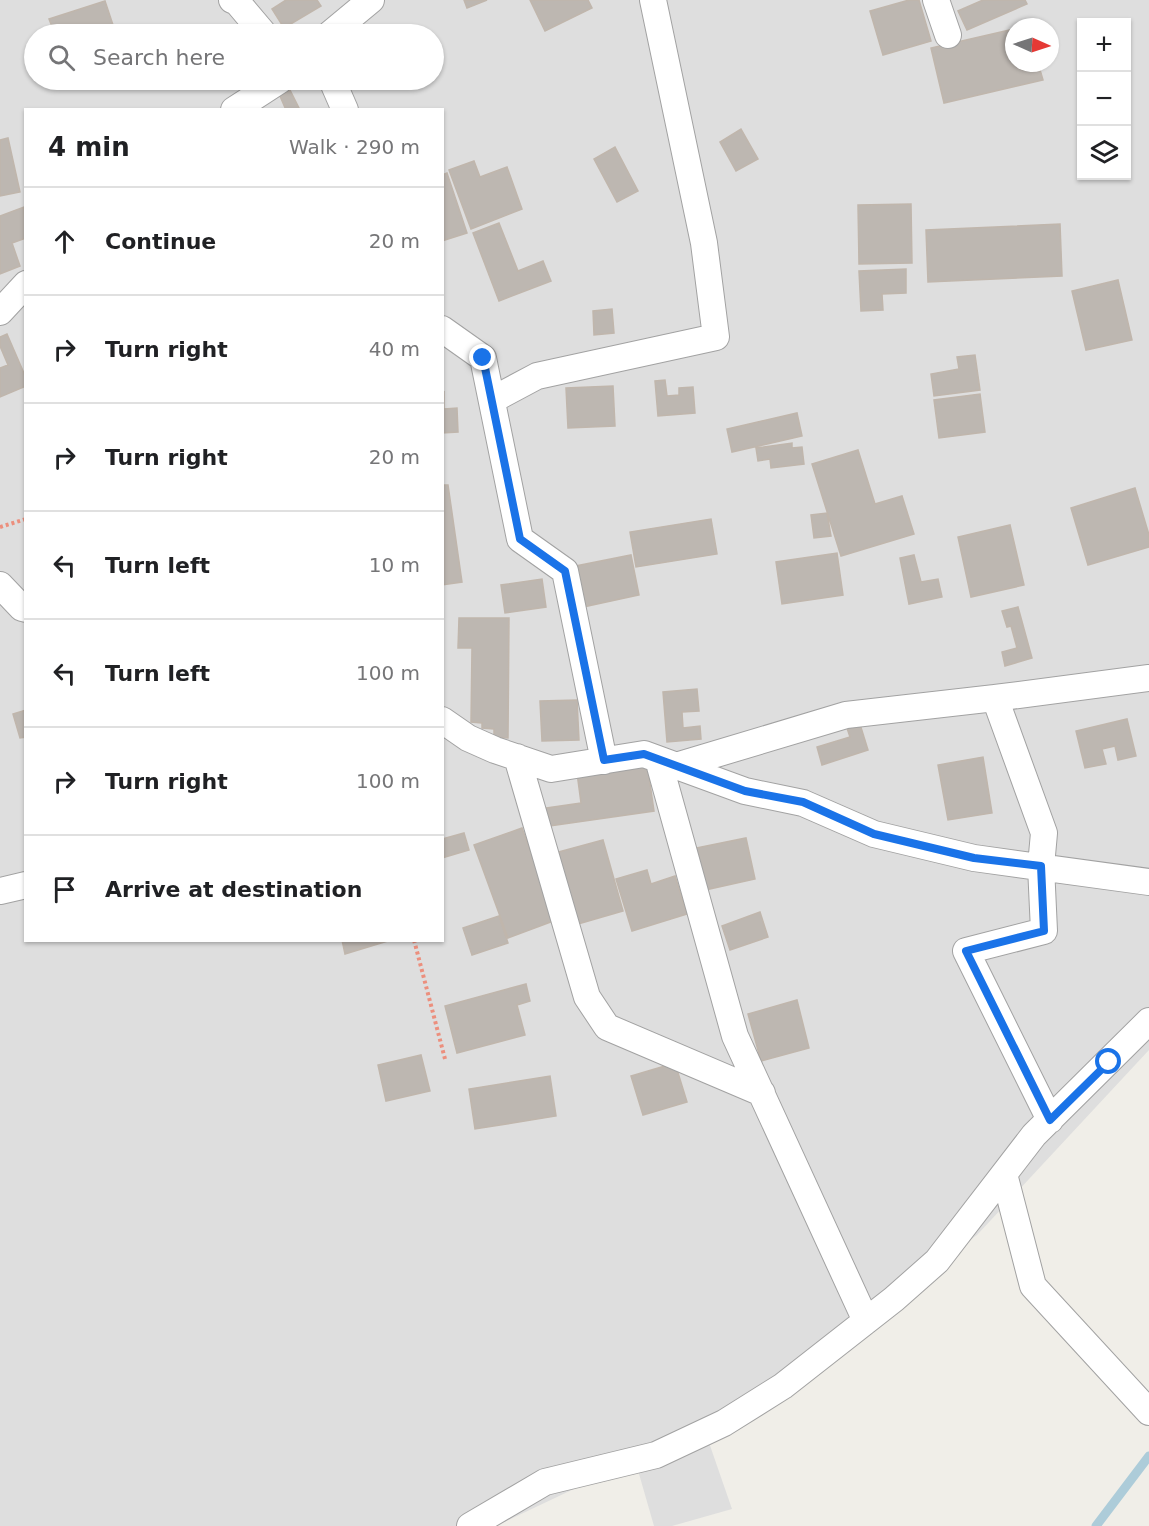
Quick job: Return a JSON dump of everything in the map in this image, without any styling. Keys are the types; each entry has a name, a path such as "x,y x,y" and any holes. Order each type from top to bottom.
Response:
{"street":[{"path":"492,400 537,376 716,337 704,243 653,0"},
{"path":"936,0 948,35"},
{"path":"235,1 255,24"},
{"path":"340,24 360,4"},
{"path":"237,108 265,90"},
{"path":"336,90 344,108"},
{"path":"0,312 24,286"},
{"path":"444,330 483,358 520,539 565,571 604,760"},
{"path":"0,585 24,608"},
{"path":"667,762 846,715 1149,678"},
{"path":"995,698 1044,833 1041,866 1044,931 966,951 1050,1120"},
{"path":"444,721 468,738 551,769 644,754 745,791 803,802 874,834 974,858 1149,882"},
{"path":"517,758 587,997 607,1027 762,1093"},
{"path":"667,762 735,1036 866,1321"},
{"path":"0,891 24,885"},
{"path":"470,1526 545,1482 656,1455 724,1423 783,1386 894,1299 937,1261 1034,1135 1149,1021"},
{"path":"1004,1174 1033,1286 1149,1412"}],"path":[{"path":"0,527 24,520"},
{"path":"415,942 445,1059"}],"shaded area":[{"path":"0,0 1149,0 1149,1050 977,1235 706,1434 732,1509 672,1526 654,1526 635,1460 496,1526 0,1526"}],"building":[{"path":"286,0 317,0 321,6 291,24 281,24 272,9"},
{"path":"464,0 487,0 467,8"},
{"path":"530,0 588,0 592,8 545,31"},
{"path":"909,0 919,0 931,41 883,55 870,11"},
{"path":"983,0 1025,0 1027,4 967,30 958,11"},
{"path":"105,1 113,24 51,24 49,19"},
{"path":"1005,31 1005,72 1041,72 1043,80 944,103 931,48"},
{"path":"290,90 299,108 285,108 280,96"},
{"path":"741,129 758,159 736,171 720,142"},
{"path":"8,138 20,192 0,196 0,140"},
{"path":"615,147 638,191 617,202 594,159"},
{"path":"474,161 480,177 507,167 522,209 471,229 449,170"},
{"path":"447,173 467,233 444,240 444,174"},
{"path":"911,204 912,263 859,264 858,205"},
{"path":"24,207 24,239 12,243 20,266 0,274 0,216"},
{"path":"499,223 518,271 543,261 551,281 499,301 473,233"},
{"path":"1060,224 1062,276 928,282 926,230"},
{"path":"906,269 906,293 882,294 883,310 861,311 859,271"},
{"path":"1118,280 1132,340 1086,350 1072,291"},
{"path":"612,309 614,333 594,335 593,311"},
{"path":"7,334 24,373 24,387 0,397 0,368 8,365 0,346 0,337"},
{"path":"975,355 980,390 934,396 931,374 959,369 957,357"},
{"path":"665,380 667,396 679,395 679,388 693,387 695,413 658,416 655,381"},
{"path":"613,386 615,426 568,428 566,388"},
{"path":"980,394 985,432 939,438 934,400"},
{"path":"457,408 458,432 444,433 444,409"},
{"path":"797,413 802,436 732,452 727,429"},
{"path":"792,443 792,448 802,447 804,464 771,468 770,459 758,461 756,448"},
{"path":"858,450 875,504 902,496 914,534 841,556 812,464"},
{"path":"444,485 448,485 462,582 444,585"},
{"path":"1135,488 1149,535 1149,547 1088,565 1071,508"},
{"path":"827,513 831,536 814,538 811,515"},
{"path":"711,519 717,554 636,567 630,532"},
{"path":"1010,525 1024,585 971,597 958,537"},
{"path":"837,553 843,595 782,604 776,562"},
{"path":"631,555 639,595 583,607 575,566"},
{"path":"914,555 921,582 938,579 942,597 909,604 900,558"},
{"path":"542,579 546,607 505,613 501,585"},
{"path":"1018,607 1032,658 1005,666 1002,652 1017,648 1011,626 1007,627 1002,611"},
{"path":"459,618 509,618 508,738 494,737 494,729 482,728 482,723 471,722 472,648 458,648"},
{"path":"697,689 699,711 682,712 683,728 700,726 701,739 667,742 663,692"},
{"path":"577,700 579,740 542,741 540,701"},
{"path":"24,711 24,737 20,738 13,714"},
{"path":"1127,719 1136,756 1118,760 1115,746 1102,749 1106,764 1085,768 1076,731"},
{"path":"859,721 868,750 822,765 817,747 850,737 846,725"},
{"path":"983,757 992,813 948,820 938,765"},
{"path":"647,763 654,811 543,827 540,809 581,803 577,773"},
{"path":"522,828 556,920 508,938 474,845"},
{"path":"464,833 469,850 444,857 444,838"},
{"path":"746,838 755,879 705,890 696,848"},
{"path":"603,840 623,911 571,926 551,854"},
{"path":"647,870 651,884 675,876 687,914 632,931 616,879"},
{"path":"760,912 768,937 730,950 722,926"},
{"path":"499,916 508,943 472,955 463,928"},
{"path":"342,942 384,942 345,954"},
{"path":"526,984 530,1001 517,1005 525,1035 457,1053 445,1006"},
{"path":"797,1000 809,1048 761,1061 748,1014"},
{"path":"421,1055 430,1091 386,1101 378,1065"},
{"path":"675,1063 687,1102 643,1115 631,1076"},
{"path":"550,1076 556,1116 475,1129 469,1089"}],"waterway":[{"path":"1096,1526 1149,1456"}],"route":[{"path":"483,358 520,539 565,571 604,760 644,754 745,791 803,802 874,834 974,858 1041,866 1044,931 966,951 1050,1120 1109,1062"}]}
